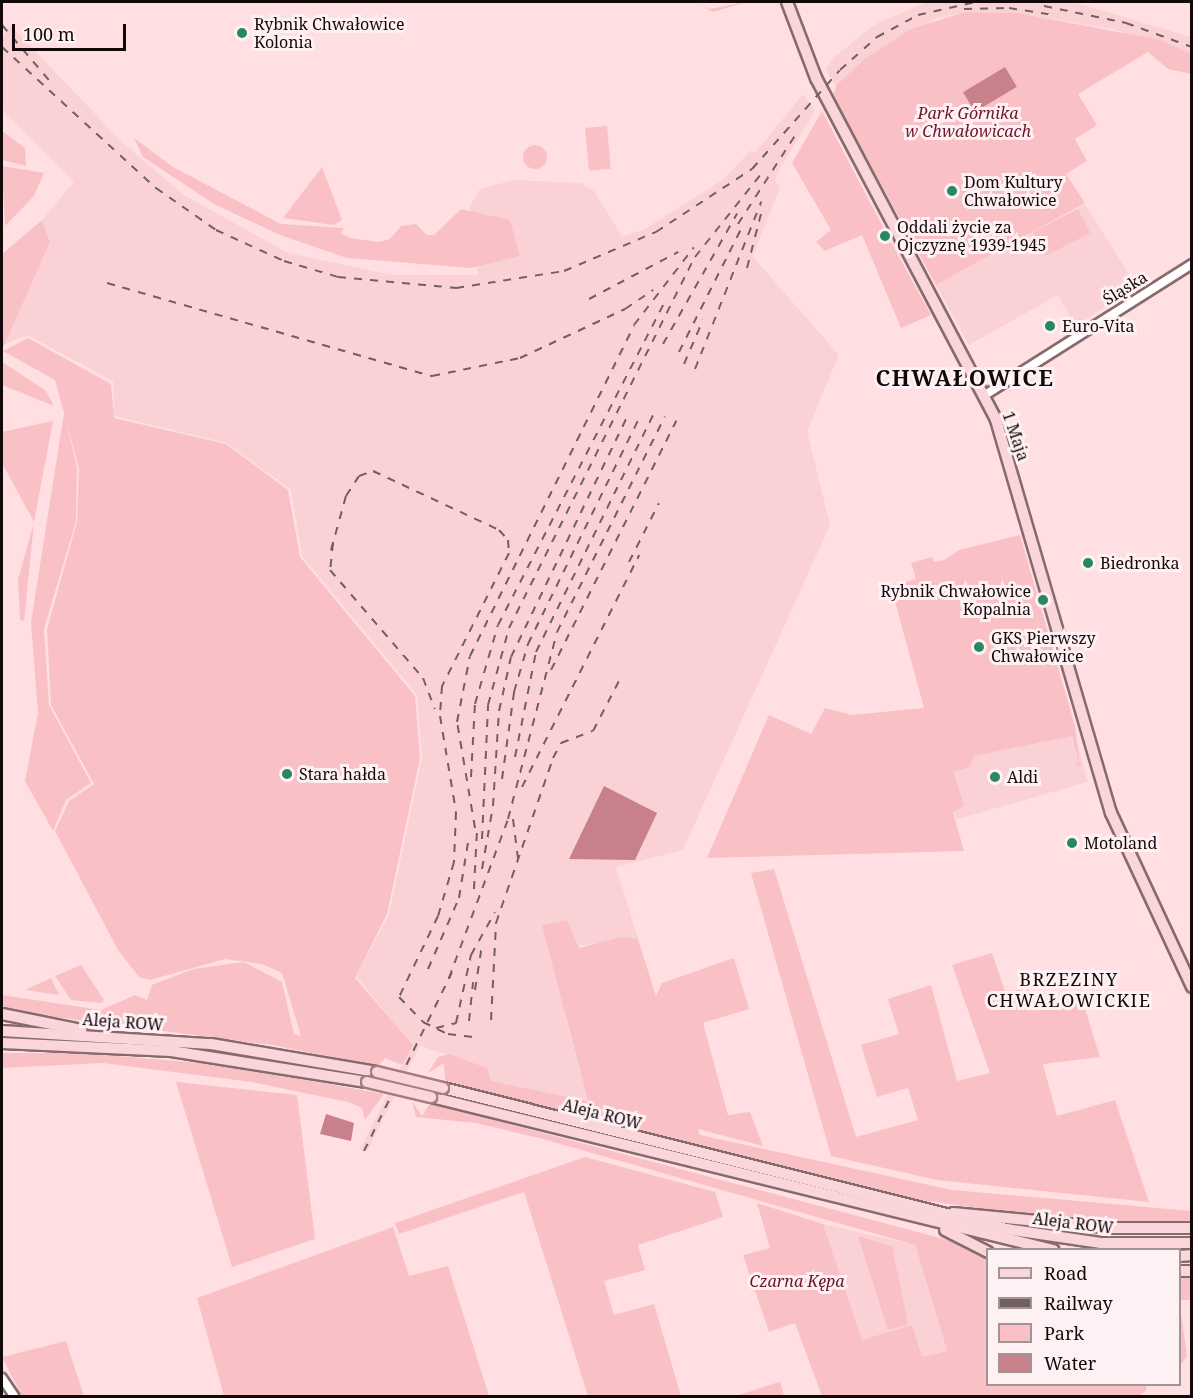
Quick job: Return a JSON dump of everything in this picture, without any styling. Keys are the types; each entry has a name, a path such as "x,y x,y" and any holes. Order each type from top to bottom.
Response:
{"main road":[{"name":"1 Maja","path":"787,2 816,78 985,395 1005,444 1097,768 1135,875 1191,987"},
{"path":"2,1014 45,1019 93,1034"},
{"name":"Aleja ROW","path":"2,1031 93,1034 220,1046 377,1072 936,1213 1078,1240 1191,1243"},
{"name":"Aleja ROW","path":"2,1044 201,1055 367,1082 938,1225 1044,1248"},
{"path":"936,1213 978,1212 1111,1228 1191,1228"},
{"path":"938,1225 986,1251"}],"street":[{"name":"Śląska","path":"985,395 1191,264"},
{"path":"2,1378 14,1396"}],"shaded area":[{"path":"927,2 1073,2 1191,37 1191,54 1112,29 1017,13 965,12 937,18 864,59 836,86 825,69 834,57 876,24"},
{"path":"11,26 123,143 184,195 288,253 392,275 478,275 470,206 480,189 514,180 581,183 594,191 622,236 643,230 723,180 751,150 754,154 803,94 815,111 779,170 775,180 780,187 753,257 839,355 807,431 830,525 683,850 616,867 638,939 575,946 566,1020 588,1101 491,1081 487,1068 420,1046 368,1150 360,1150 412,1045 356,976 389,915 422,758 417,695 302,556 291,490 227,443 114,416 113,381 27,335 3,345 50,242 42,220 74,182 2,110 2,38"},
{"path":"1085,204 1137,287 1075,326 1058,295 969,345 936,285"},
{"path":"1072,726 1088,782 956,820 940,764"},
{"path":"823,1224 915,1245 947,1352 921,1357 912,1326 862,1341"}],"green space":[{"path":"694,2 709,9 747,2 713,12"},
{"name":"Park Górnika w Chwałowicach","path":"965,12 1017,13 1161,40 1191,54 1191,74 1168,69 1148,52 1078,94 1097,125 1075,139 1087,161 1066,174 1085,203 936,285 833,97 836,86 864,59 911,29"},
{"path":"822,111 931,315 901,328 862,235 825,251 816,242 831,230 792,163"},
{"path":"607,126 611,169 589,171 585,128"},
{"path":"2,131 25,148 26,166 2,160"},
{"path":"134,138 173,167 281,224 344,228 341,233 350,238 379,242 390,239 401,226 416,224 427,235 434,235 461,209 510,220 520,256 471,268 347,258 280,235 214,204 143,157"},
{"path":"535,145 543,149 547,157 543,165 535,169 527,165 523,157 527,149"},
{"path":"2,166 44,173 34,196 5,226"},
{"path":"322,167 342,220 334,225 283,218"},
{"path":"1078,209 1090,233 1046,256 1033,232"},
{"path":"42,220 50,242 2,350 2,254"},
{"path":"28,338 111,384 114,418 226,444 288,490 300,557 415,696 420,758 387,914 355,978 413,1045 402,1065 385,1058 378,1066 272,1045 2,1010 2,995 101,1010 135,995 147,1000 152,985 193,969 244,962 282,982 294,1034 301,1036 282,973 262,964 225,959 150,980 139,977 118,950 55,831 69,801 94,784 51,705 47,629 77,522 79,468 66,421 77,467 76,521 44,629 49,705 91,783 66,800 53,831 25,781 38,713 31,622 64,413 55,380 3,351"},
{"path":"2,362 45,390 54,406 2,385"},
{"path":"53,421 34,522 2,463 2,432"},
{"path":"34,522 24,621 20,620 18,580"},
{"path":"1020,535 1075,726 1080,766 1074,765 1079,761 1072,736 974,756 970,767 954,772 964,806 953,812 964,851 707,858 769,715 811,734 825,708 852,715 924,708 891,587 916,579 911,563 932,557 934,562 944,560 959,550"},
{"path":"774,869 856,1137 918,1120 908,1088 877,1097 861,1045 899,1034 888,999 931,985 957,1081 990,1073 952,965 992,953 1005,991 1029,990 1036,1011 1082,999 1100,1057 1043,1064 1057,1116 1115,1100 1149,1202 937,1180 831,1156 751,873"},
{"path":"567,920 579,948 621,937 638,939 656,996 662,983 734,958 749,1009 703,1023 728,1115 750,1112 763,1146 698,1129 700,1135 952,1190 1191,1211 1191,1224 1053,1218 919,1200 499,1096 445,1080 444,1063 428,1073 438,1057 449,1054 487,1068 491,1081 588,1101 542,925"},
{"path":"81,965 104,1000 102,1003 71,1000 55,976"},
{"path":"51,978 59,995 25,990"},
{"path":"2,1036 78,1038 190,1047 288,1060 382,1078 205,1050"},
{"path":"2,1053 84,1053 222,1065 384,1094 365,1120 362,1108 348,1102 252,1082 103,1063 2,1068"},
{"path":"176,1082 297,1095 315,1239 232,1267"},
{"name":"Czarna Kępa","path":"412,1101 422,1116 430,1103 948,1240 986,1256 986,1386 1146,1386 1147,1390 1139,1396 822,1396 795,1323 769,1332 743,1255 770,1248 757,1203 823,1224 862,1340 912,1325 922,1357 947,1351 915,1245 543,1139 476,1123 416,1117"},
{"path":"537,1117 994,1231 1080,1245 1163,1248 1089,1248 1004,1236"},
{"path":"585,1157 715,1192 723,1217 638,1245 645,1270 604,1281 614,1315 654,1304 681,1396 588,1396 524,1192 399,1234 395,1223"},
{"path":"393,1227 409,1276 448,1266 489,1396 224,1396 197,1298"},
{"path":"858,1236 892,1246 908,1324 888,1330"},
{"path":"1181,1275 1191,1275 1191,1300 1181,1300"},
{"path":"1181,1313 1187,1356 1181,1365"},
{"path":"66,1341 84,1396 22,1396 2,1357"},
{"path":"779,1382 784,1396 736,1396"}],"water":[{"path":"1005,67 1017,87 975,112 963,92"},
{"path":"604,786 657,813 635,860 569,859"},
{"path":"326,1114 354,1123 351,1141 320,1134"}],"railway":[{"path":"2,47 156,188 216,230 284,261 338,277 456,288 564,271 656,232 752,169 840,70 877,37 918,15 975,2"},
{"path":"1044,6 1126,23 1192,47"},
{"path":"964,9 1009,8 1053,15"},
{"path":"2,25 53,85"},
{"path":"738,224 798,131"},
{"path":"482,839 488,705 509,628 695,257 761,174"},
{"path":"695,369 761,202"},
{"path":"663,344 737,214"},
{"path":"747,268 761,214"},
{"path":"679,352 741,229"},
{"path":"475,828 457,722 470,656 634,325 694,247"},
{"path":"589,299 678,252"},
{"path":"107,283 432,376 520,358 625,309 653,290"},
{"path":"471,777 475,704 498,625 663,305"},
{"path":"684,364 703,320"},
{"path":"515,757 536,652 655,411"},
{"path":"482,869 493,806 499,711 511,657 629,413"},
{"path":"449,978 508,819 557,632 665,416"},
{"path":"502,779 514,692 528,644 639,418"},
{"path":"551,670 676,421"},
{"path":"331,550 346,496 359,476 373,471 499,530 508,540 509,553 442,686 440,716 456,812 454,862 438,916 399,997 423,1022 448,1034 479,1038"},
{"path":"629,562 659,503"},
{"path":"333,543 330,570 423,678 435,709"},
{"path":"522,787 639,555"},
{"path":"491,1020 496,923 553,758 561,743 593,731 619,681"},
{"path":"513,819 518,859"},
{"path":"474,889 477,829"},
{"path":"428,969 459,898 469,836"},
{"path":"436,1028 456,1023 471,955 495,912"},
{"path":"475,990 482,945"},
{"path":"364,1151 452,972"},
{"path":"469,1021 473,982"}],"place":[{"name":"Rybnik Chwałowice Kolonia","path":"242,33"},
{"name":"Dom Kultury Chwałowice","path":"952,191"},
{"name":"Oddali życie za Ojczyznę 1939-1945","path":"885,236"},
{"name":"Euro-Vita","path":"1050,326"},
{"name":"Biedronka","path":"1088,563"},
{"name":"Rybnik Chwałowice Kopalnia","path":"1043,600"},
{"name":"GKS Pierwszy Chwałowice","path":"979,647"},
{"name":"Stara hałda","path":"287,774"},
{"name":"Aldi","path":"995,777"},
{"name":"Motoland","path":"1072,843"}],"district":[{"name":"CHWAŁOWICE","path":"965,378"},
{"name":"BRZEZINY CHWAŁOWICKIE","path":"1069,990"}]}
